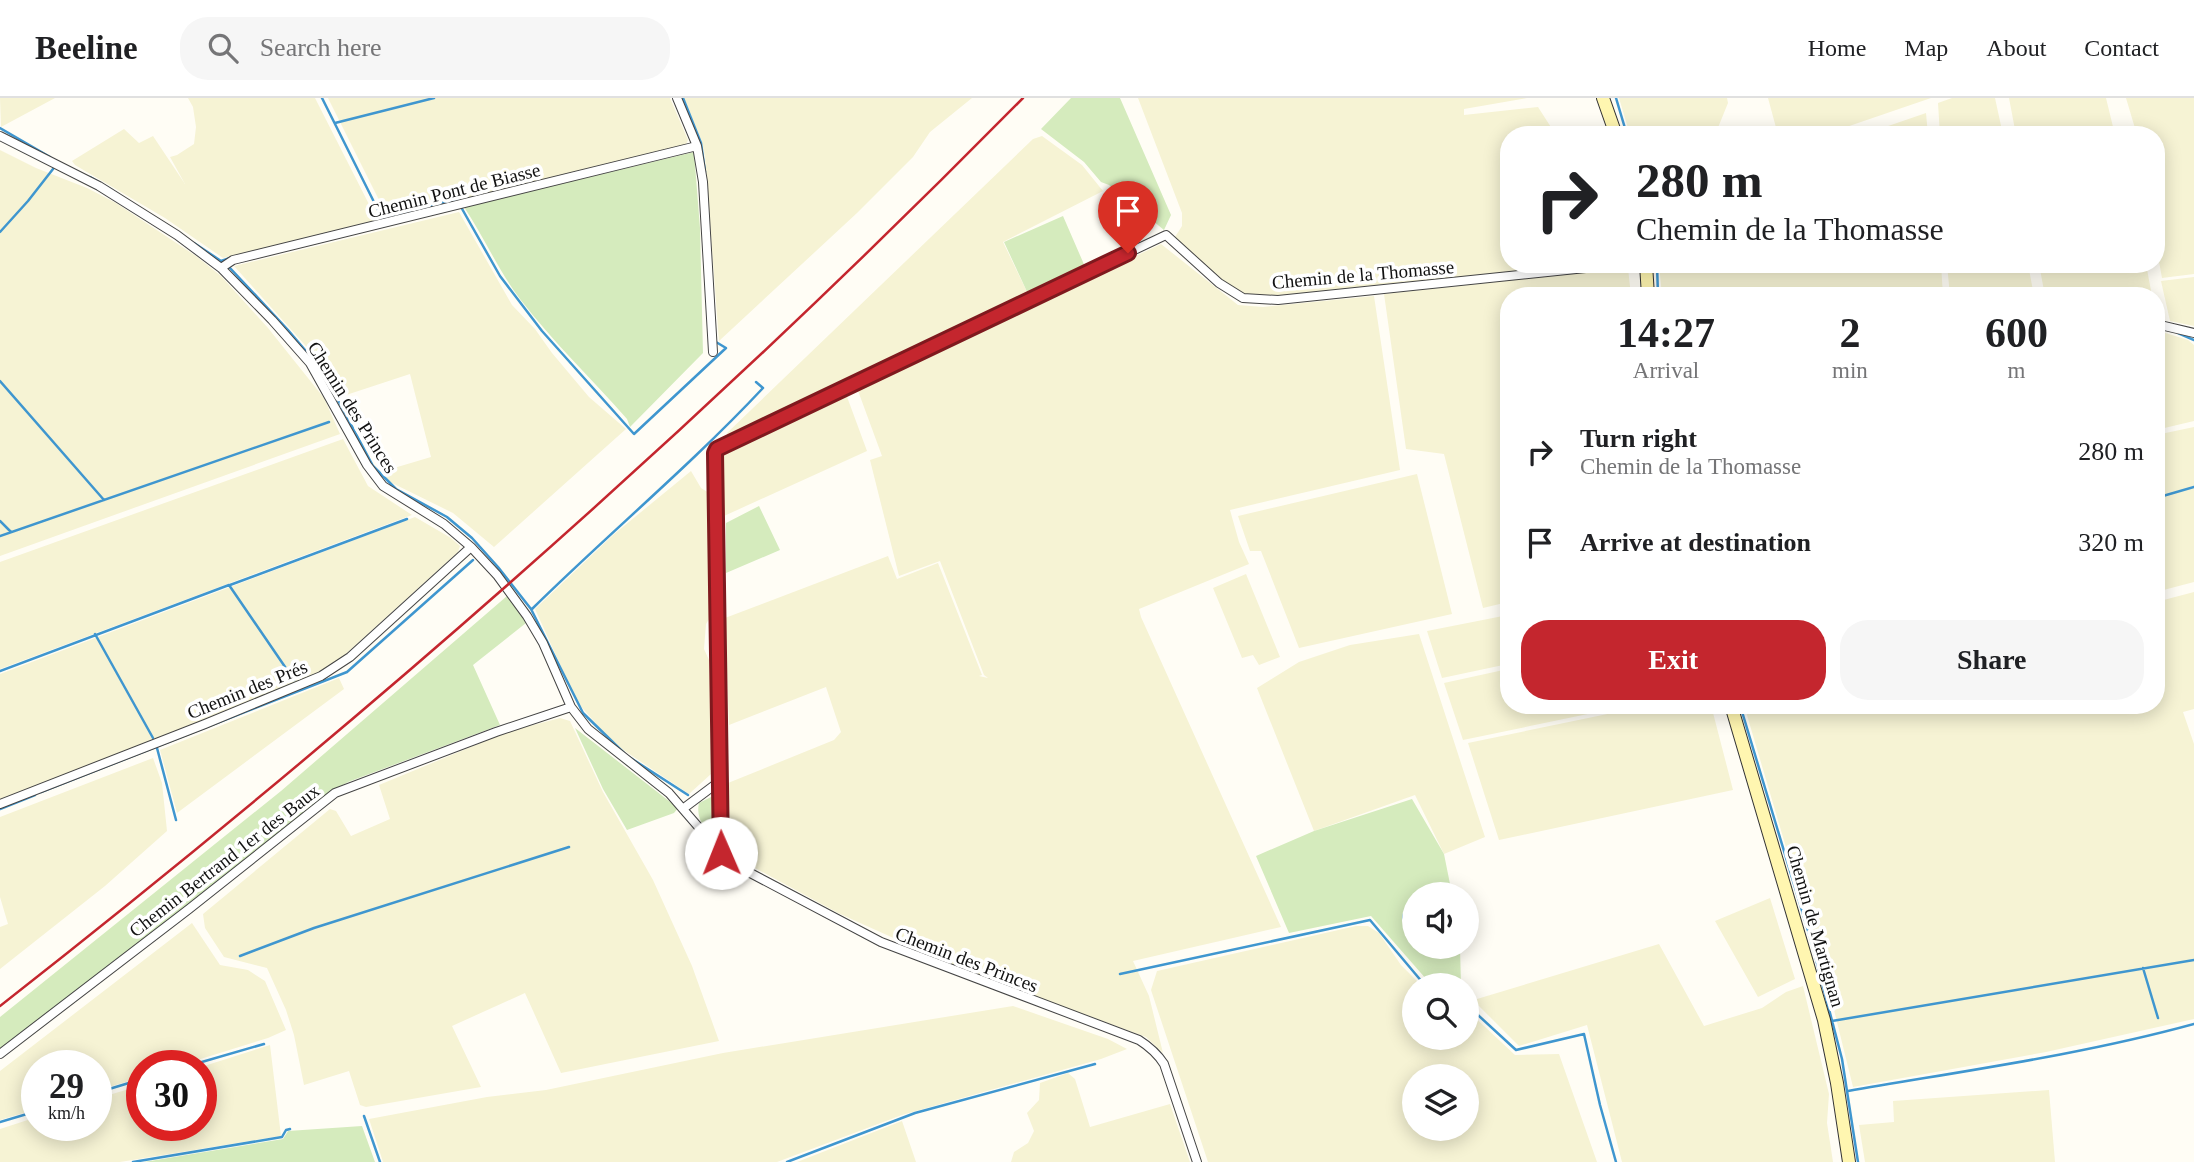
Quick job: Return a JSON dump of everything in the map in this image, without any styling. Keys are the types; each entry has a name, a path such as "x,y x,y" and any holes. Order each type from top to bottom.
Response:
{"main road":[{"path":"1603,98 1613,126"},
{"name":"Chemin de Martignan","path":"1734,714 1824,1020 1849,1162"}],"street":[{"path":"677,98 697,146 703,183 713,352"},
{"name":"Chemin des Princes","path":"0,135 99,186 177,235 221,268 310,363 378,480 394,495 444,524 471,547 497,575 543,643 571,707 588,729 669,793 721,853 737,866 881,942 1139,1040 1150,1047 1164,1064 1197,1162"},
{"name":"Chemin Pont de Biasse","path":"221,268 233,260 697,146"},
{"name":"Chemin de la Thomasse","path":"720,781 715,453 723,445 1166,235 1219,283 1243,298 1278,300 1538,273"},
{"path":"2165,326 2194,333"},
{"name":"Chemin des Prés","path":"0,804 321,676 350,657 471,547"},
{"name":"Chemin Bertrand 1er des Baux","path":"0,1055 335,793 471,741 571,707"},
{"path":"684,808 720,781"},
{"path":"720,781 721,853"}],"shaded area":[{"path":"0,98 55,98 1,127"},
{"path":"188,98 315,98 377,220 223,258 165,218 72,161 124,129 139,143 153,136 185,184 170,157 194,144 196,127 193,107"},
{"path":"328,98 670,98 688,140 685,146 464,200 460,193 385,212"},
{"path":"684,98 972,98 930,132 913,157 857,213 719,341 705,157 702,142"},
{"path":"1138,98 1527,98 1464,109 1464,115 1538,107 1550,126 1500,126 1500,273 1509,273 1309,295 1259,297 1242,294 1225,283 1175,237 1182,226 1182,213"},
{"path":"1619,98 1727,98 1728,103 1719,126 1627,126"},
{"path":"1768,98 1931,98 1849,126 1776,126"},
{"path":"1952,98 1995,98 2001,126 1939,126 1938,103"},
{"path":"2009,98 2106,98 2113,126 2014,126"},
{"path":"2126,98 2194,98 2194,274 2162,278 2161,273 2165,273 2165,126 2134,126"},
{"path":"1926,113 1927,126 1888,126"},
{"path":"1042,136 1082,165 1103,191 1003,242 1029,296 728,440 727,433 1033,139"},
{"path":"0,150 116,203 196,256 221,276 268,328 324,398 340,434 0,556"},
{"path":"459,212 512,305 535,329 589,397 626,429 494,547 453,513 388,481 384,471 431,457 410,374 340,397 322,364 234,266"},
{"path":"1161,244 1238,305 1263,307 1374,296 1400,470 1230,510 1239,542 1249,564 1139,609 1281,927 1133,961 1149,996 1163,1053 1146,1037 969,972 838,913 755,868 731,848 728,783 834,740 841,732 826,687 729,725 725,618 888,556 897,579 938,563 982,675 979,676 988,678 984,675 940,561 899,576 870,460 882,456 857,388"},
{"path":"1581,273 1629,273 1630,287 1500,287 1500,604 1483,608 1444,454 1406,449 1384,294"},
{"path":"1660,273 1942,273 1942,287 1661,287"},
{"path":"1948,273 2030,273 2032,287 1949,287"},
{"path":"2041,273 2148,273 2150,287 2043,287"},
{"path":"2194,277 2194,326 2170,321 2165,287 2162,287 2161,281"},
{"path":"2165,333 2188,340 2194,345 2194,421 2165,428"},
{"path":"846,394 867,451 724,516 723,455 730,449"},
{"path":"2194,427 2194,582 2165,590 2165,433"},
{"path":"343,439 368,486 412,515 0,669 0,562"},
{"path":"691,471 701,488 709,493 711,616 706,624 704,649 709,660 712,728 711,774 689,794 613,743 577,702 535,609 613,535"},
{"path":"1417,474 1452,614 1299,648 1261,551 1250,551 1238,516"},
{"path":"415,517 451,538 460,546 458,552 338,661 294,686 0,801 0,674"},
{"path":"1246,574 1280,657 1259,665 1253,655 1242,658 1213,588"},
{"path":"2194,592 2194,709 2183,712 2194,744 2194,1019 2046,1052 1853,1087 1834,1010 1747,714 2165,714 2165,600"},
{"path":"1500,617 1500,666 1442,678 1427,631"},
{"path":"1419,634 1485,837 1444,854 1415,795 1314,831 1257,688 1299,662 1350,645"},
{"path":"1500,671 1500,714 1588,714 1463,740 1444,683"},
{"path":"339,678 344,689 177,813 160,750"},
{"path":"1608,714 1713,714 1733,790 1499,840 1468,743"},
{"path":"560,718 570,721 603,792 653,880 692,966 719,1041 561,1073 525,993 452,1026 481,1087 366,1107 360,1105 349,1071 304,1085 294,1035 267,968 224,957 205,928 203,914 330,809 336,811 351,836 390,819 379,785 507,732"},
{"path":"153,758 162,783 167,831 105,886 0,969 0,927 8,924 0,897 0,817"},
{"path":"1770,898 1795,979 1758,997 1715,921"},
{"path":"192,923 220,965 248,970 265,981 286,1030 217,1054 217,1050 126,1050 126,1082 112,1086 112,1050 27,1050"},
{"path":"1356,926 1368,926 1379,933 1409,973 1402,973 1402,1050 1479,1050 1479,1021 1515,1055 1559,1054 1597,1162 1208,1162 1151,990 1157,971"},
{"path":"1659,944 1704,1026 1762,1008 1786,992 1803,986 1829,1094 1827,1123 1833,1162 1622,1162 1587,1025 1519,1046 1479,1006 1479,998"},
{"path":"1013,1006 1108,1039 1127,1049 1101,1059 902,1115 777,1162 383,1162 369,1119 487,1097 546,1090 723,1053"},
{"path":"270,1045 281,1136 120,1162 0,1162 0,1129 21,1122 21,1141 112,1141 112,1094 126,1090 126,1141 217,1141 217,1062"},
{"path":"21,1055 21,1114 0,1120 0,1071"},
{"path":"1068,1073 1075,1079 1090,1127 1170,1104 1190,1162 1011,1162 1014,1152 1028,1143 1034,1131 1027,1113 1039,1100 1040,1083"},
{"path":"2049,1090 2055,1162 1865,1162 1859,1125 1894,1122 1893,1101"},
{"path":"902,1121 916,1162 797,1162"}],"green space":[{"path":"1071,98 1120,98 1171,215 1164,230 1109,185 1101,182 1084,162 1041,129"},
{"path":"694,152 700,228 703,353 630,427 627,419 532,315 505,277 464,207"},
{"path":"1063,216 1086,269 1029,296 1004,242"},
{"path":"759,506 780,550 726,573 726,523"},
{"path":"507,596 526,623 473,665 500,725 348,782 322,797 0,1051 0,1017 281,791"},
{"path":"575,728 678,808 674,813 627,830 603,789"},
{"path":"717,794 717,844 703,825 698,809 699,803"},
{"path":"1412,799 1444,854 1450,882 1402,882 1402,951 1371,916 1289,933 1256,856 1314,831"},
{"path":"1409,959 1460,959 1461,973 1421,973"},
{"path":"362,1126 375,1162 144,1162 283,1139 288,1131"}],"waterway":[{"path":"322,98 382,218 456,199 458,201"},
{"path":"335,123 434,98"},
{"path":"683,98 701,143 705,172"},
{"path":"1616,98 1624,126"},
{"path":"0,128 50,157"},
{"path":"0,232 53,169"},
{"path":"90,177 112,190"},
{"path":"461,207 500,276 542,331 634,434 726,348 716,342"},
{"path":"194,243 221,261 230,258"},
{"path":"230,268 322,370 373,466 396,489 447,517 472,538 498,567 531,609 583,713 624,753"},
{"path":"1657,273 1658,287"},
{"path":"2178,333 2194,340"},
{"path":"0,381 104,500"},
{"path":"532,609 735,417 763,388 756,382"},
{"path":"0,536 329,422"},
{"path":"2165,495 2194,487"},
{"path":"230,585 407,519"},
{"path":"0,521 11,532"},
{"path":"41,792 347,672 473,560"},
{"path":"0,671 229,585 294,680"},
{"path":"95,634 153,738"},
{"path":"1743,714 1812,944 1842,1059 1858,1162"},
{"path":"157,748 176,820"},
{"path":"629,757 688,795"},
{"path":"0,809 35,795"},
{"path":"240,956 314,928 569,847"},
{"path":"1120,974 1370,920 1415,973"},
{"path":"1832,1021 2194,960"},
{"path":"2143,968 2158,1018"},
{"path":"1479,1016 1516,1050 1584,1034 1616,1162"},
{"path":"1848,1091 2065,1054 2194,1024"},
{"path":"217,1058 264,1044"},
{"path":"787,1162 915,1113 1095,1064"},
{"path":"112,1088 126,1084"},
{"path":"0,1122 21,1116"},
{"path":"364,1116 380,1162"},
{"path":"133,1162 282,1137 286,1130 290,1129"}],"railway":[{"path":"0,1006 266,791 526,569 779,337 1023,98"}],"route":[{"path":"721,853 717,449 1128,253"}]}
